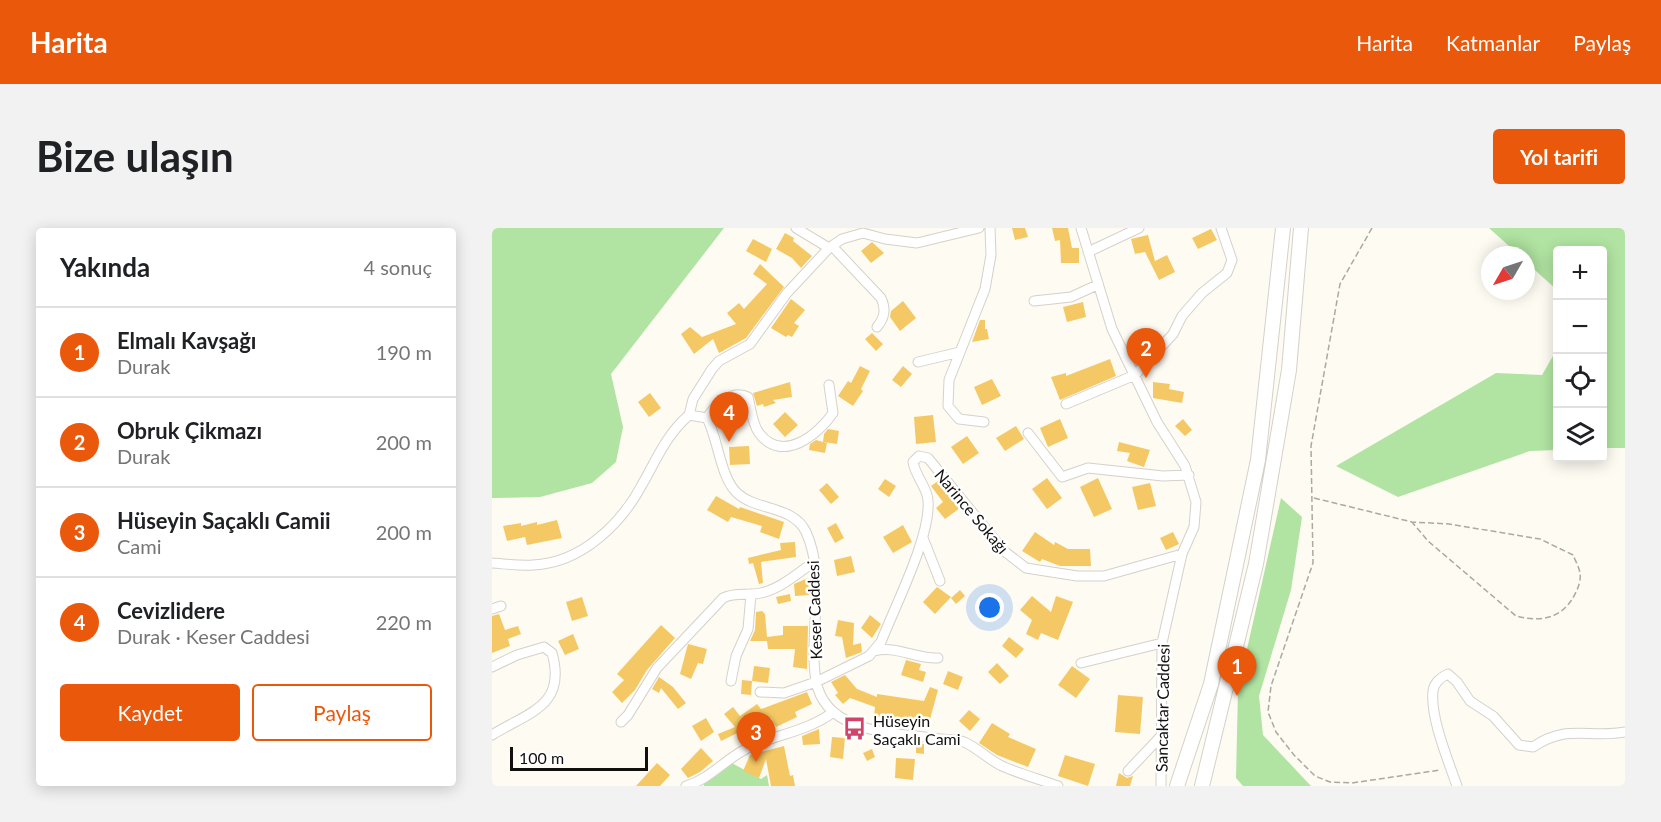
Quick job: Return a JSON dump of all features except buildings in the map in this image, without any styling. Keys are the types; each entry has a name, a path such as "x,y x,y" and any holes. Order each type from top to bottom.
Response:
{"highway":[{"path":"1177,786 1211,684 1258,460 1283,228"},
{"path":"1202,786 1256,564 1289,370 1301,228"}],"street":[{"path":"796,228 831,247 881,298 885,307 883,320 877,327"},
{"path":"492,563 535,565 564,557 593,542 620,519 639,492 667,438 689,415 693,399 712,369 719,361 750,344 787,292 831,247 842,239 863,231 885,240 917,243 979,228"},
{"path":"984,422 959,419 948,406 949,380 985,290 991,255 990,228"},
{"name":"Sancaktar Caddesi","path":"1081,228 1112,329 1157,422 1188,475 1196,502 1194,527 1182,554 1162,643 1161,786"},
{"path":"1088,252 1139,228"},
{"path":"1066,404 1136,375 1173,334 1182,316 1202,293 1227,273 1232,260 1221,228"},
{"path":"1034,301 1071,297 1097,285"},
{"path":"918,362 960,352"},
{"path":"689,415 707,418 721,402 744,394 748,397 756,429 765,440 786,446 797,445 812,436 833,413 829,385"},
{"name":"Keser Caddesi","path":"707,418 735,492 748,501 783,512 805,530 814,562 816,682 832,713"},
{"path":"1028,433 1062,477 1088,468 1162,476 1188,475"},
{"name":"Narince Sokağı","path":"874,651 881,642 923,538 929,499 914,470 913,462 919,456 928,458 1004,551 1026,568 1077,576 1104,576 1182,554"},
{"path":"923,538 940,580"},
{"path":"621,722 628,715 657,668 709,610 728,596 751,594 776,588 814,562"},
{"path":"731,681 736,657 748,628 751,594"},
{"path":"1081,663 1162,643"},
{"path":"492,667 517,655 544,647 552,653 555,682 552,694 542,708 492,735"},
{"path":"760,692 784,693 816,682 869,656 874,651 886,648 922,659 938,658"},
{"path":"1457,786 1438,725 1433,688 1441,677 1448,674 1457,682 1470,701 1493,716 1519,745 1533,747 1544,740 1569,732 1625,732"},
{"path":"686,786 700,782 747,748 815,724 832,713 847,723 866,728 963,742 1001,766 1058,786"},
{"path":"1128,771 1162,735"}],"path":[{"path":"1372,228 1340,284 1311,446 1313,562 1271,686 1268,712 1276,732 1315,776 1330,782 1352,783 1451,768"},
{"path":"1313,498 1412,522 1449,524 1540,539 1573,555 1580,573 1579,585 1572,601 1563,612 1554,616 1528,620 1516,616 1428,541 1412,522"}],"green space":[{"path":"492,228 724,228 611,374 623,427 616,462 592,483 540,497 492,498"},
{"path":"1489,228 1625,228 1625,448 1607,448 1607,246 1553,246 1553,286 1535,270 1535,246 1509,246"},
{"path":"1553,356 1553,450 1530,451 1398,497 1336,466 1496,373 1542,375"},
{"path":"1281,498 1302,517 1291,590 1259,696 1263,735 1311,786 1243,786 1236,778 1238,689"},
{"path":"730,762 761,779 767,775 769,786 704,786 703,782"}],"place":[{"name":"Obruk Çikmazı","path":"1146,378"},
{"name":"Cevizlidere","path":"729,442"},
{"name":"Elmalı Kavşağı","path":"1237,696"},
{"name":"Hüseyin Saçaklı Cami","path":"855,729"},
{"name":"Hüseyin Saçaklı Camii","path":"756,762"}]}
